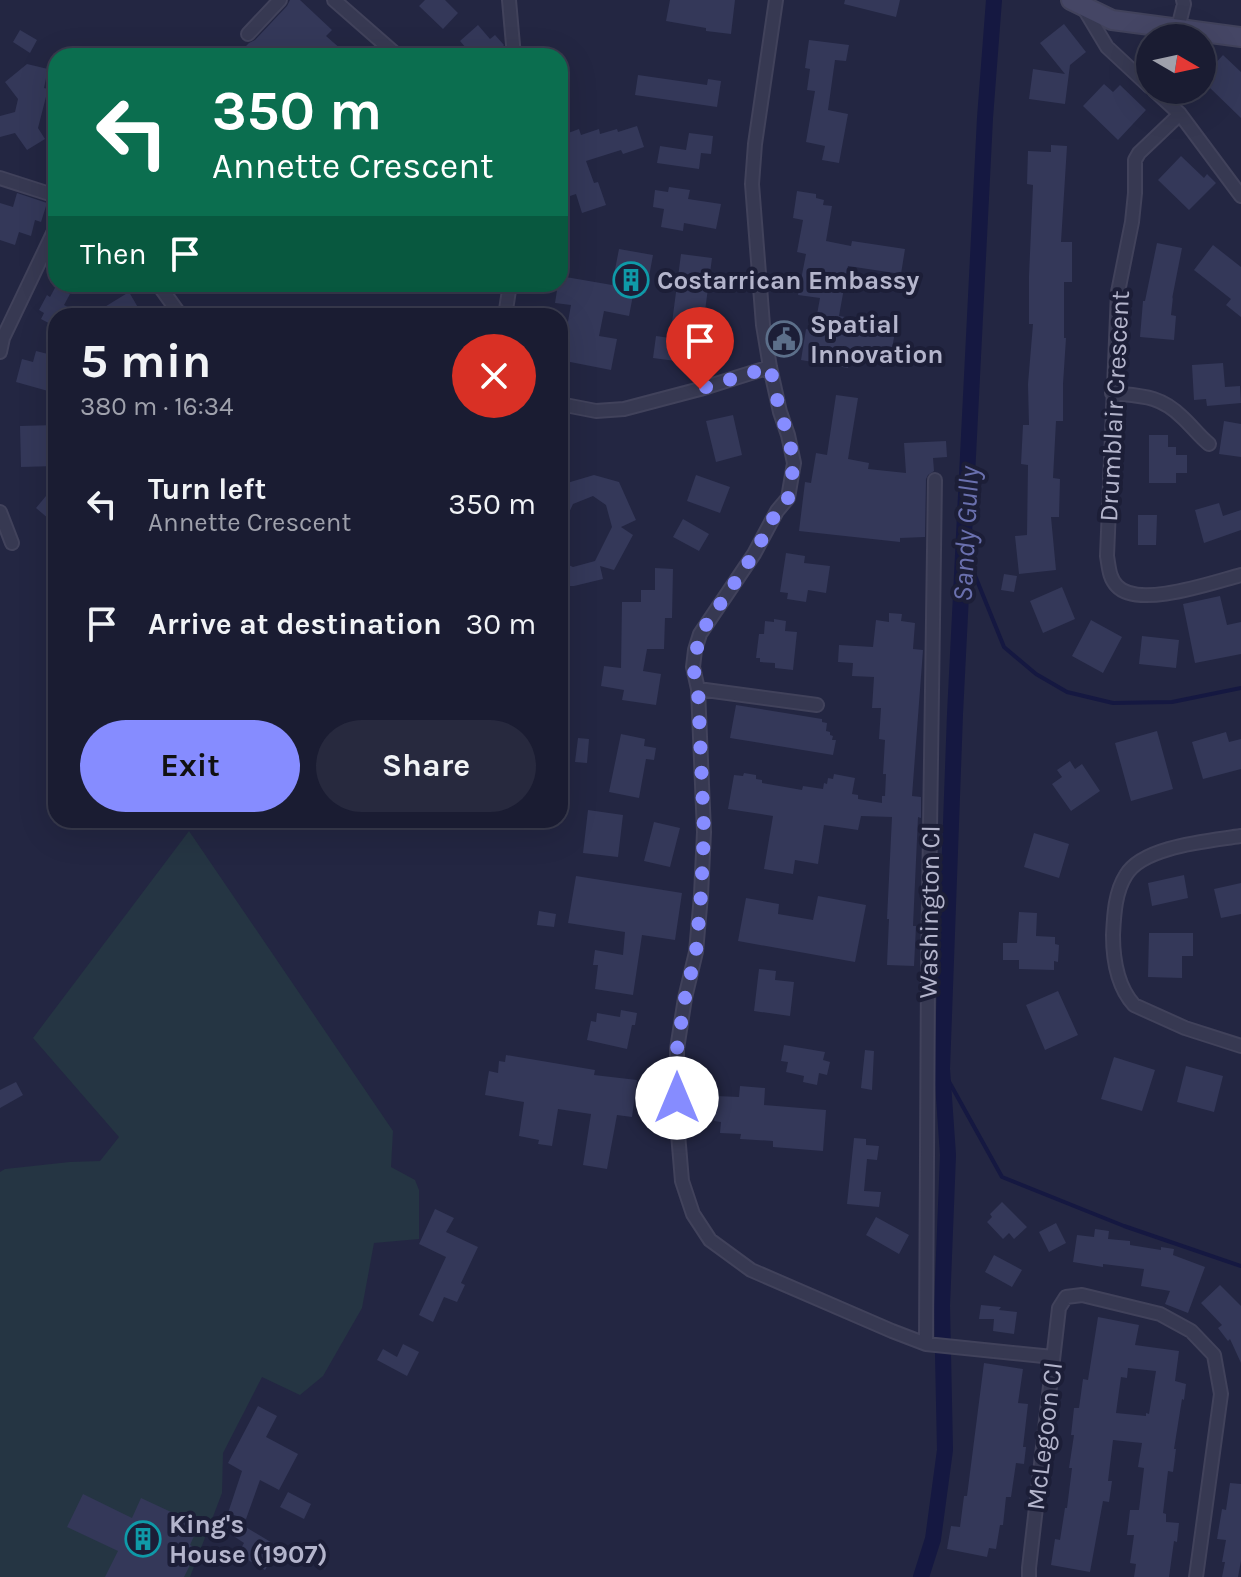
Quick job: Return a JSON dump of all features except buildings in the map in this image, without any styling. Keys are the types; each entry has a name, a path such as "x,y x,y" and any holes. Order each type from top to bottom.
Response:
{"main road":[{"path":"1077,4 1112,20 1145,24"},
{"path":"1216,33 1241,37"}],"street":[{"path":"248,34 280,0"},
{"path":"334,0 389,48"},
{"path":"509,0 513,48"},
{"path":"776,0 752,184 763,325 780,412 794,463 788,498 700,634 693,667 698,689 704,832 696,952 677,1049 677,1122 682,1181 693,1214 710,1240 751,1270 844,1312 926,1344 1053,1357"},
{"path":"1179,24 1183,0"},
{"path":"1077,4 1107,47 1136,73"},
{"path":"1169,104 1241,196"},
{"name":"Drumblair Crescent","path":"1180,114 1135,160 1132,222 1118,292 1107,556 1110,576 1118,588 1135,595 1167,594 1241,575"},
{"path":"0,178 48,193"},
{"path":"0,352 3,338 48,244"},
{"path":"568,406 596,411 624,409 770,367"},
{"path":"1112,393 1153,397 1167,403 1209,444"},
{"name":"Washington Cl","path":"926,1344 935,480"},
{"path":"0,512 12,543"},
{"path":"698,689 817,705"},
{"path":"1241,836 1158,851 1127,873 1114,913 1113,942 1115,970 1134,1005 1185,1028 1241,1046"},
{"name":"McLegoon Cl","path":"1029,1577 1059,1308 1066,1297 1082,1295 1160,1314 1191,1331 1214,1355 1221,1394 1196,1577"}],"shaded area":[{"path":"189,831 393,1131 391,1167 415,1180 419,1190 419,1239 374,1243 362,1308 323,1376 300,1395 262,1377 223,1453 222,1493 190,1577 0,1577 0,1172 5,1169 100,1161 119,1137 33,1038"}],"waterway":[{"name":"Sandy Gully","path":"921,1577 933,1539 945,1450 942,1306 948,1155 942,1069 955,714 985,118 994,0"},
{"path":"963,546 1004,647 1036,674 1067,692 1113,703 1172,702 1241,688"},
{"path":"942,1069 1002,1177 1124,1226 1241,1266"}],"place":[{"name":"Costarrican Embassy","path":"631,280"},
{"name":"Spatial Innovation","path":"784,339"},
{"name":"King's House (1907)","path":"143,1539"}],"route":[{"path":"677,1098 677,1049 696,952 704,832 698,689 693,667 695,650 700,634 788,498 794,463 770,367 700,389"}]}
